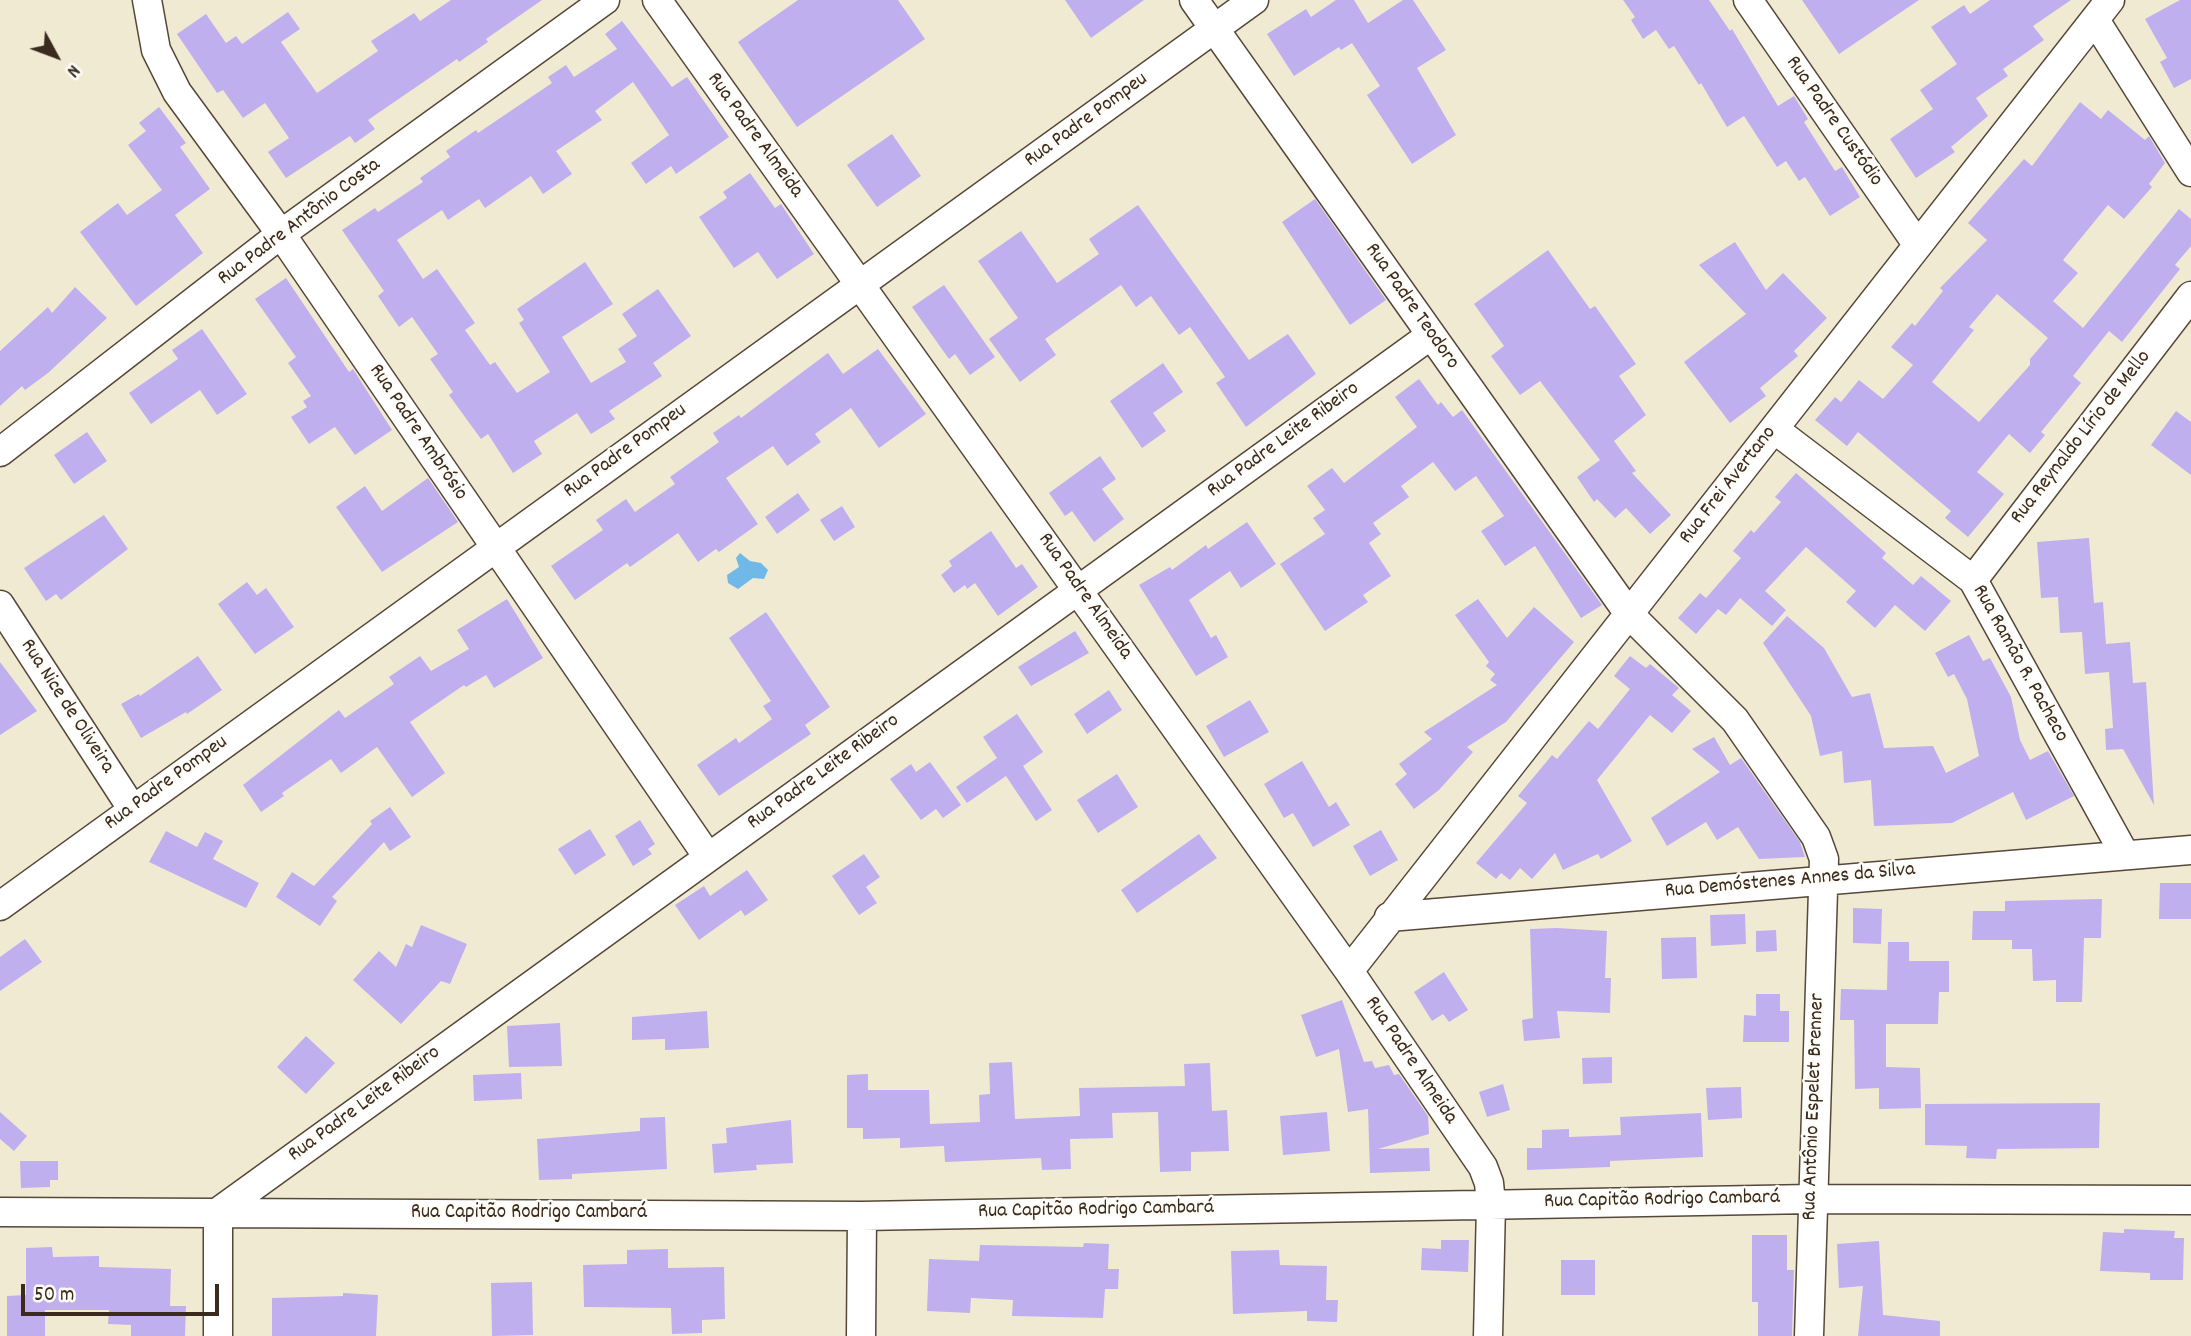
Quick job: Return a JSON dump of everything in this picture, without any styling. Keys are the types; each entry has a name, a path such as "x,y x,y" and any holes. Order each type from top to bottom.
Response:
{"street":[{"name":"Rua Padre Ambrósio","path":"147,0 156,51 177,93 281,234 708,857"},
{"name":"Rua Padre Antônio Costa","path":"0,452 281,234 605,0"},
{"name":"Rua Padre Almeida","path":"657,0 1349,971 1483,1167 1489,1184 1491,1204 1488,1336"},
{"name":"Rua Padre Teodoro","path":"1195,0 1629,614 1735,720 1816,837 1824,859 1822,879"},
{"name":"Rua Padre Pompeu","path":"0,906 494,546 1254,0"},
{"name":"Rua Padre Custódio","path":"1748,0 1917,244"},
{"name":"Rua Frei Avertano","path":"1349,971 2102,10"},
{"path":"2102,10 2191,172"},
{"name":"Rua Reynaldo Lírio de Mello","path":"1973,580 2191,296"},
{"name":"Rua Padre Leite Ribeiro","path":"218,1212 1431,335"},
{"name":"Rua Ramão R. Pacheco","path":"1774,429 1973,580 2125,855"},
{"name":"Rua Nice de Oliveira","path":"0,605 133,810"},
{"name":"Rua Demóstenes Annes da Silva","path":"1389,917 2191,850"},
{"name":"Rua Antônio Espelet Brenner","path":"1810,1336 1822,879"},
{"name":"Rua Capitão Rodrigo Cambará","path":"0,1212 862,1216 1812,1199 2191,1200"},
{"path":"218,1212 218,1336"},
{"path":"861,1336 862,1216"}],"water":[{"path":"740,553 750,561 761,563 768,570 764,579 753,578 738,589 728,583 727,575 739,567 736,558"}],"building":[{"path":"451,0 542,0 486,39 488,42 459,62 457,59 368,120 375,129 355,143 350,136 286,178 268,152 289,138 265,103 243,118 223,90 217,93 177,34 206,14 226,43 236,36 242,44 288,12 300,29 281,42 317,93 378,51 371,41 414,13 420,21"},
{"path":"798,0 898,0 925,39 797,127 738,42"},
{"path":"1065,0 1144,0 1091,38"},
{"path":"1336,0 1354,0 1368,23 1403,0 1413,0 1446,50 1417,68 1456,135 1412,164 1367,95 1380,86 1352,43 1341,50 1339,47 1294,76 1267,34 1306,9 1311,17"},
{"path":"1623,0 1709,0 1730,31 1732,29 1778,106 1794,96 1808,119 1804,122 1835,171 1842,167 1860,197 1830,216 1805,177 1799,181 1786,161 1777,167 1744,116 1727,127 1701,83 1699,85 1674,46 1669,49 1656,30 1643,39 1631,20 1635,17"},
{"path":"1802,0 1919,0 1839,54"},
{"path":"1990,0 2071,0 2033,26 2044,40 2003,69 2008,76 1976,98 1988,116 1951,147 1955,152 1916,178 1890,139 1933,109 1920,90 1957,64 1931,27 1964,5 1970,14"},
{"path":"2180,0 2191,0 2191,79 2174,88 2160,62 2167,58 2145,19"},
{"path":"622,21 672,87 687,77 729,137 676,174 671,166 646,184 631,163 669,135 633,82 595,111 602,120 556,151 572,174 543,194 531,176 485,208 479,199 448,220 442,210 397,240 423,279 437,269 475,323 465,330 490,365 495,362 517,393 550,372 519,323 524,320 517,309 585,262 613,304 562,337 591,383 626,362 618,349 637,336 622,314 658,289 691,336 653,363 662,376 609,411 615,419 591,434 577,413 534,441 542,454 513,473 488,434 481,439 449,395 453,392 430,359 438,354 412,317 399,327 378,296 384,291 342,230 375,208 378,212 423,182 420,178 450,157 446,151 476,130 478,133 552,83 548,77 566,65 574,77 617,49 605,34"},
{"path":"2080,102 2101,119 2108,110 2145,140 2149,136 2165,163 2149,184 2152,187 2124,219 2108,205 2063,260 2078,273 2053,301 2083,328 2179,209 2191,219 2191,246 2175,265 2180,269 2122,342 2109,331 2073,376 2081,383 2041,432 2045,435 2030,453 2009,434 1977,472 2004,494 1968,537 1945,518 1951,511 1858,432 1847,446 1815,420 1835,397 1841,402 1859,380 1883,399 1913,365 1891,347 1912,323 1915,326 1943,291 1940,288 1987,240 1968,223 2024,159 2032,166","holes":["1997,294 2048,338 2030,359 2030,365 1979,422 1932,382 1974,330 1969,327"]},
{"path":"159,107 186,143 180,147 210,189 175,215 203,253 136,306 80,232 118,203 127,215 162,190 128,145 146,131 139,123"},
{"path":"892,134 921,176 877,207 847,165"},
{"path":"750,173 775,208 781,204 814,254 777,279 758,252 734,268 699,217 727,198 723,192"},
{"path":"1315,199 1386,300 1350,325 1282,222"},
{"path":"1138,205 1249,360 1288,334 1316,374 1246,427 1216,383 1225,377 1190,327 1179,335 1151,296 1136,307 1121,285 1045,339 1056,355 1020,382 989,339 1018,318 978,261 1021,231 1057,283 1099,254 1089,239"},
{"path":"1735,242 1766,290 1783,273 1827,318 1794,351 1798,356 1760,388 1766,396 1730,423 1684,362 1746,314 1699,265"},
{"path":"1548,250 1590,309 1595,306 1636,364 1619,376 1646,415 1614,441 1636,471 1632,473 1671,515 1650,534 1626,508 1615,518 1597,499 1594,502 1577,477 1600,460 1540,381 1520,395 1491,356 1504,346 1474,304"},
{"path":"286,278 349,372 353,369 392,430 355,455 335,427 309,444 291,417 307,407 303,401 311,396 288,363 296,357 255,299"},
{"path":"944,285 995,357 970,375 955,354 949,359 912,307"},
{"path":"75,287 107,318 48,373 25,390 22,386 0,406 0,351 48,307 52,313"},
{"path":"202,329 247,394 217,415 200,390 151,424 129,393 178,359 172,350"},
{"path":"878,349 926,414 879,448 851,408 815,434 821,442 787,466 773,446 726,478 758,524 719,552 716,549 698,562 678,533 630,567 627,563 575,600 551,566 603,530 596,520 626,499 635,512 675,484 670,477 719,442 713,433 739,415 741,418 828,353 843,374"},
{"path":"1163,363 1183,392 1153,413 1166,431 1142,448 1110,401"},
{"path":"1419,379 1438,405 1441,402 1453,417 1462,410 1602,605 1581,618 1535,546 1505,566 1481,531 1504,516 1476,476 1455,491 1433,462 1401,486 1409,497 1373,523 1381,534 1369,543 1391,576 1363,595 1368,602 1325,631 1280,564 1325,534 1313,518 1325,510 1307,486 1332,468 1344,483 1417,427 1395,397"},
{"path":"2176,411 2191,422 2191,475 2151,445"},
{"path":"87,432 107,461 74,484 54,455"},
{"path":"1100,456 1116,479 1102,489 1124,519 1094,542 1072,511 1065,516 1049,493"},
{"path":"1796,473 1886,553 1882,558 1913,585 1921,576 1951,601 1925,631 1895,605 1875,628 1846,602 1856,591 1806,547 1765,591 1786,610 1772,626 1740,598 1726,615 1718,609 1696,634 1678,618 1700,593 1706,598 1741,558 1733,551 1751,530 1754,533 1781,502 1775,497"},
{"path":"428,478 458,522 382,572 336,507 365,486 382,511"},
{"path":"798,493 810,510 777,534 765,517"},
{"path":"842,506 855,527 834,541 820,520"},
{"path":"104,515 128,549 61,600 56,594 46,601 24,568"},
{"path":"1247,522 1276,564 1241,588 1230,571 1189,600 1211,638 1216,635 1228,657 1196,676 1139,585 1170,567 1172,570 1206,545 1208,549"},
{"path":"991,531 1016,568 1022,564 1038,587 998,616 975,583 967,589 965,585 954,593 941,575 952,566 949,561"},
{"path":"2089,538 2094,603 2103,602 2106,644 2130,642 2133,683 2146,682 2154,805 2123,749 2106,750 2105,729 2113,728 2109,672 2085,674 2082,632 2060,633 2058,597 2041,598 2037,542"},
{"path":"247,582 257,595 266,588 294,627 255,654 218,604"},
{"path":"507,599 543,658 494,688 486,675 466,687 464,685 410,722 445,773 412,797 377,747 341,773 331,759 282,793 284,796 261,812 243,785 339,710 345,718 394,684 389,677 420,656 431,671 469,649 457,630"},
{"path":"1478,599 1507,638 1534,607 1574,642 1506,722 1467,747 1473,752 1439,790 1414,809 1395,784 1407,774 1399,764 1432,739 1424,732 1497,685 1490,680 1495,674 1486,666 1489,662 1455,615"},
{"path":"766,612 830,707 805,725 811,734 719,796 697,765 736,738 739,743 772,719 763,706 771,701 729,638"},
{"path":"1787,616 1824,648 1852,697 1870,693 1884,748 1933,746 1946,773 1979,756 1967,699 1954,674 1948,677 1935,653 1969,635 1983,661 1990,658 2011,697 2020,740 2030,760 2048,751 2074,796 2026,820 2013,792 1952,823 1874,826 1871,780 1844,783 1842,751 1820,756 1811,716 1763,643"},
{"path":"1075,631 1089,653 1031,686 1018,667"},
{"path":"198,656 222,690 187,714 186,712 141,738 121,704 139,694 140,696"},
{"path":"1630,656 1646,668 1650,664 1679,688 1672,695 1691,711 1672,733 1650,715 1597,780 1632,841 1601,859 1598,854 1563,870 1555,853 1532,879 1520,868 1510,880 1501,873 1496,879 1476,863 1527,803 1518,796 1552,755 1557,759 1589,721 1598,729 1630,689 1614,676"},
{"path":"0,662 37,711 0,735"},
{"path":"1109,690 1122,710 1087,734 1074,714"},
{"path":"1250,700 1269,732 1224,757 1206,726"},
{"path":"1017,714 1043,752 1023,766 1052,810 1036,821 1006,776 967,803 956,787 997,758 983,737"},
{"path":"1714,737 1730,765 1741,758 1800,842 1805,857 1759,859 1738,827 1717,840 1706,822 1667,846 1651,818 1720,772 1692,749"},
{"path":"1302,761 1329,807 1336,802 1350,825 1313,847 1293,813 1284,818 1264,784"},
{"path":"930,762 961,805 943,818 936,809 921,820 890,779 911,764 916,772"},
{"path":"1117,774 1138,807 1098,833 1077,800"},
{"path":"390,807 411,837 390,851 384,842 332,897 337,901 320,926 276,897 292,872 314,886 372,824 370,821"},
{"path":"640,820 655,844 648,849 652,854 633,866 615,836"},
{"path":"590,829 606,855 575,875 558,849"},
{"path":"1381,830 1398,860 1370,876 1353,846"},
{"path":"166,831 197,847 205,832 223,841 213,859 259,883 246,908 149,862"},
{"path":"1199,834 1217,858 1137,913 1121,890"},
{"path":"864,854 880,877 866,887 877,903 859,915 832,876"},
{"path":"747,870 768,900 745,916 741,910 699,940 675,905 704,886 710,896"},
{"path":"2160,883 2191,883 2191,919 2159,919"},
{"path":"2102,899 2101,938 2084,938 2082,1002 2056,1002 2056,980 2033,981 2032,949 2012,949 2012,940 1972,940 1973,911 2005,911 2005,901"},
{"path":"1853,908 1882,909 1881,944 1853,943"},
{"path":"1745,914 1746,944 1711,946 1710,915"},
{"path":"421,925 467,944 450,984 441,981 401,1024 353,980 379,951 396,967 406,944 412,947"},
{"path":"1530,929 1607,931 1605,978 1611,978 1610,1013 1557,1011 1560,1038 1524,1041 1522,1020 1533,1018"},
{"path":"1776,930 1777,951 1756,952 1756,931"},
{"path":"1696,937 1697,978 1662,979 1661,938"},
{"path":"25,939 42,962 0,991 0,957"},
{"path":"1888,942 1909,942 1909,961 1949,961 1949,992 1939,992 1938,1024 1886,1024 1886,1067 1920,1068 1921,1108 1879,1109 1879,1088 1855,1089 1854,1020 1840,1020 1841,989 1887,990"},
{"path":"1444,972 1468,1010 1449,1022 1443,1014 1432,1021 1414,992"},
{"path":"1756,994 1780,994 1780,1011 1789,1011 1789,1042 1743,1042 1744,1015 1756,1016"},
{"path":"1342,1000 1364,1062 1372,1061 1375,1068 1389,1065 1394,1075 1399,1074 1428,1116 1429,1134 1378,1149 1429,1148 1430,1171 1370,1173 1368,1109 1348,1112 1339,1049 1316,1057 1301,1015"},
{"path":"707,1011 709,1048 665,1050 665,1039 632,1040 632,1017"},
{"path":"560,1023 562,1066 509,1067 507,1026"},
{"path":"306,1036 335,1063 306,1094 277,1067"},
{"path":"1612,1057 1612,1083 1583,1084 1582,1058"},
{"path":"1012,1062 1015,1119 1080,1116 1079,1088 1185,1086 1184,1064 1210,1063 1212,1111 1227,1110 1229,1151 1191,1152 1191,1171 1160,1172 1158,1112 1112,1113 1113,1138 1070,1139 1071,1169 1042,1170 1041,1158 945,1162 944,1146 900,1148 900,1138 863,1139 863,1128 847,1128 847,1075 868,1074 868,1090 929,1090 930,1124 980,1122 979,1095 990,1094 989,1063"},
{"path":"521,1073 522,1099 474,1101 473,1075"},
{"path":"1503,1084 1510,1110 1487,1117 1479,1092"},
{"path":"1741,1087 1742,1118 1708,1120 1706,1088"},
{"path":"2100,1103 2099,1148 1997,1149 1996,1159 1966,1158 1967,1146 1925,1145 1925,1104"},
{"path":"0,1112 27,1136 14,1151 0,1139"},
{"path":"1327,1112 1330,1151 1283,1155 1280,1116"},
{"path":"1701,1113 1703,1157 1610,1161 1610,1167 1527,1170 1527,1148 1542,1148 1542,1130 1569,1129 1569,1137 1621,1135 1620,1117"},
{"path":"665,1117 667,1169 572,1174 572,1179 539,1180 537,1139 640,1131 640,1118"},
{"path":"791,1120 793,1163 756,1165 757,1170 714,1173 712,1144 727,1143 726,1128"},
{"path":"20,1161 58,1161 58,1180 50,1180 50,1187 21,1188"},
{"path":"2124,1229 2175,1231 2174,1238 2184,1238 2183,1280 2150,1280 2150,1273 2100,1271 2103,1232 2124,1233"},
{"path":"1752,1235 1787,1235 1787,1270 1794,1270 1792,1336 1758,1336 1758,1302 1752,1302"},
{"path":"1441,1240 1469,1240 1468,1272 1421,1270 1422,1248 1441,1249"},
{"path":"1879,1241 1883,1315 1940,1321 1940,1336 1858,1336 1863,1286 1839,1288 1837,1244"},
{"path":"1084,1243 1109,1244 1108,1269 1119,1269 1118,1289 1105,1289 1103,1318 1012,1316 1013,1300 971,1298 970,1313 927,1311 929,1259 979,1261 980,1245 1083,1247"},
{"path":"52,1247 53,1257 99,1256 99,1267 171,1269 170,1306 186,1306 185,1336 131,1336 131,1325 108,1324 109,1310 45,1310 45,1336 7,1336 7,1296 26,1295 26,1248"},
{"path":"668,1249 668,1268 724,1267 725,1319 702,1320 702,1333 672,1334 671,1308 584,1307 583,1265 627,1264 627,1250"},
{"path":"1279,1250 1280,1265 1327,1266 1326,1300 1338,1300 1337,1322 1307,1321 1307,1311 1233,1314 1231,1251"},
{"path":"1561,1260 1595,1260 1595,1295 1561,1295"},
{"path":"532,1282 533,1335 492,1336 491,1283"},
{"path":"343,1293 378,1295 376,1336 272,1336 272,1298 343,1296"}]}
